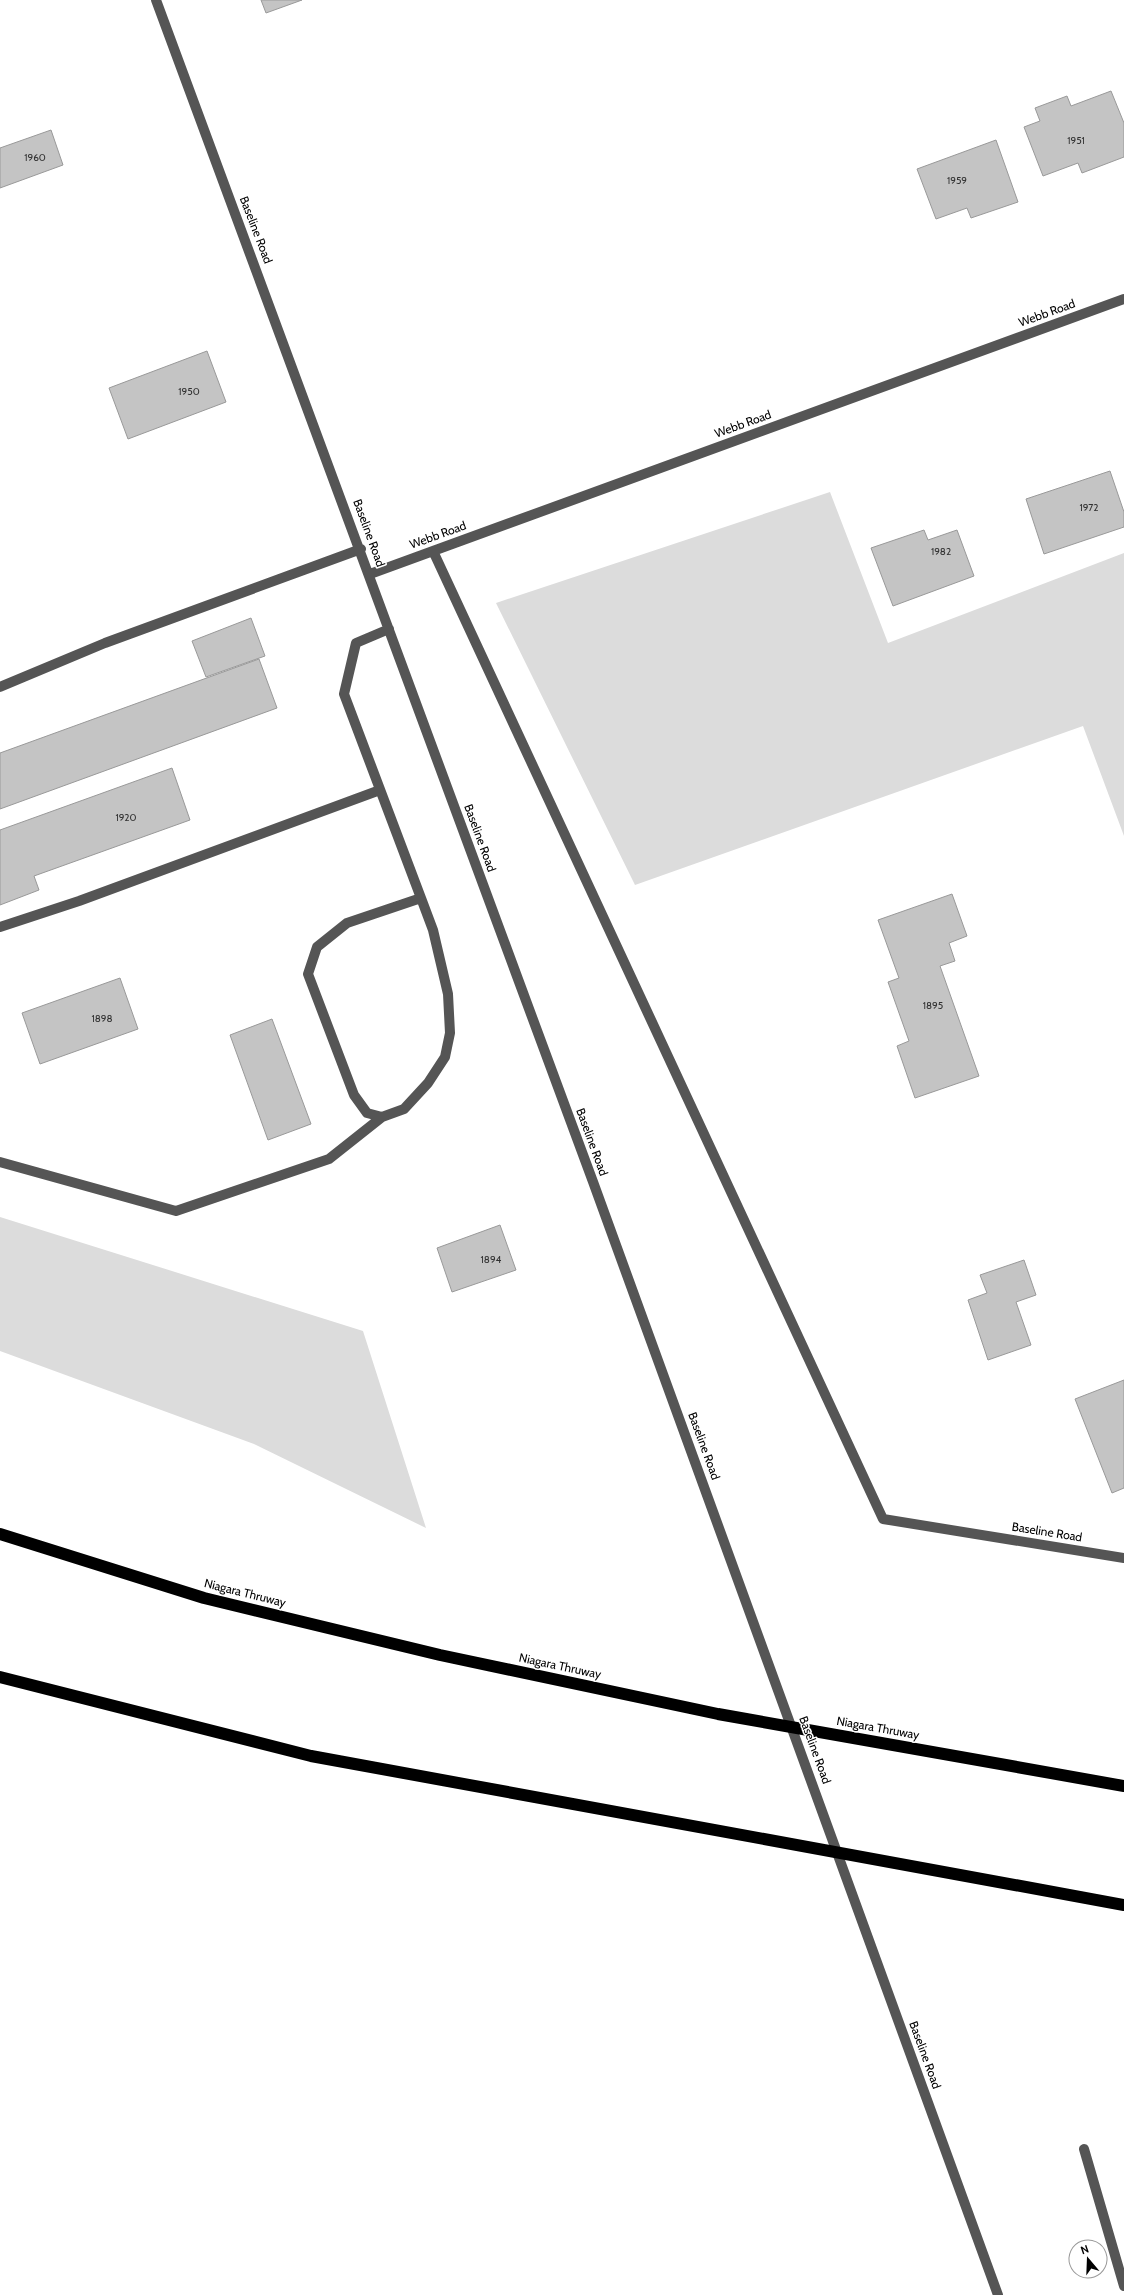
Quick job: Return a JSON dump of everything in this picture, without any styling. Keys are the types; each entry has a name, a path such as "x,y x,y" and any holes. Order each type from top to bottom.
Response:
{"highway":[{"name":"Niagara Thruway","path":"0,1534 204,1598 440,1654 718,1714 1124,1786"},
{"path":"0,1677 311,1756 1124,1905"}],"street":[{"name":"Baseline Road","path":"156,0 361,549 389,629 739,1578 998,2295"},
{"name":"Webb Road","path":"370,574 1124,299"},
{"path":"0,687 105,643 361,549"},
{"name":"Baseline Road","path":"433,551 883,1519 1124,1558"},
{"path":"0,1162 176,1210 329,1158 382,1117 404,1109 428,1083 445,1057 450,1033 448,994 433,930 344,694 356,643 389,629"},
{"path":"0,928 79,901 380,790"},
{"path":"382,1117 367,1113 354,1095 308,974 317,947 347,923 421,898"},
{"path":"1084,2149 1124,2286"}],"shaded area":[{"path":"830,492 888,643 1124,553 1124,836 1083,726 635,885 496,603"},
{"path":"0,1217 363,1331 426,1528 254,1444 0,1351"}],"building":[{"path":"261,0 302,0 266,13"},
{"path":"1111,91 1124,123 1124,157 1082,173 1078,163 1043,176 1024,127 1040,121 1035,108 1067,96 1071,106"},
{"path":"51,130 63,165 0,188 0,148"},
{"path":"996,140 1018,202 971,218 967,208 936,219 917,169"},
{"path":"207,351 226,402 128,439 109,388"},
{"path":"1110,471 1124,512 1124,527 1044,554 1026,499"},
{"path":"924,530 928,540 957,530 974,576 893,606 871,548"},
{"path":"251,618 265,656 206,677 192,641"},
{"path":"259,659 277,708 0,809 0,753"},
{"path":"172,768 190,820 34,876 39,890 0,905 0,830"},
{"path":"952,894 967,936 949,943 955,961 940,966 979,1076 915,1098 897,1046 909,1041 888,982 899,978 878,920"},
{"path":"120,978 138,1029 40,1064 22,1013"},
{"path":"272,1019 311,1124 268,1140 230,1035"},
{"path":"500,1225 516,1270 452,1292 437,1248"},
{"path":"1024,1260 1036,1295 1016,1302 1031,1345 988,1360 968,1300 987,1293 980,1275"},
{"path":"1124,1380 1124,1488 1112,1493 1075,1399"}]}
